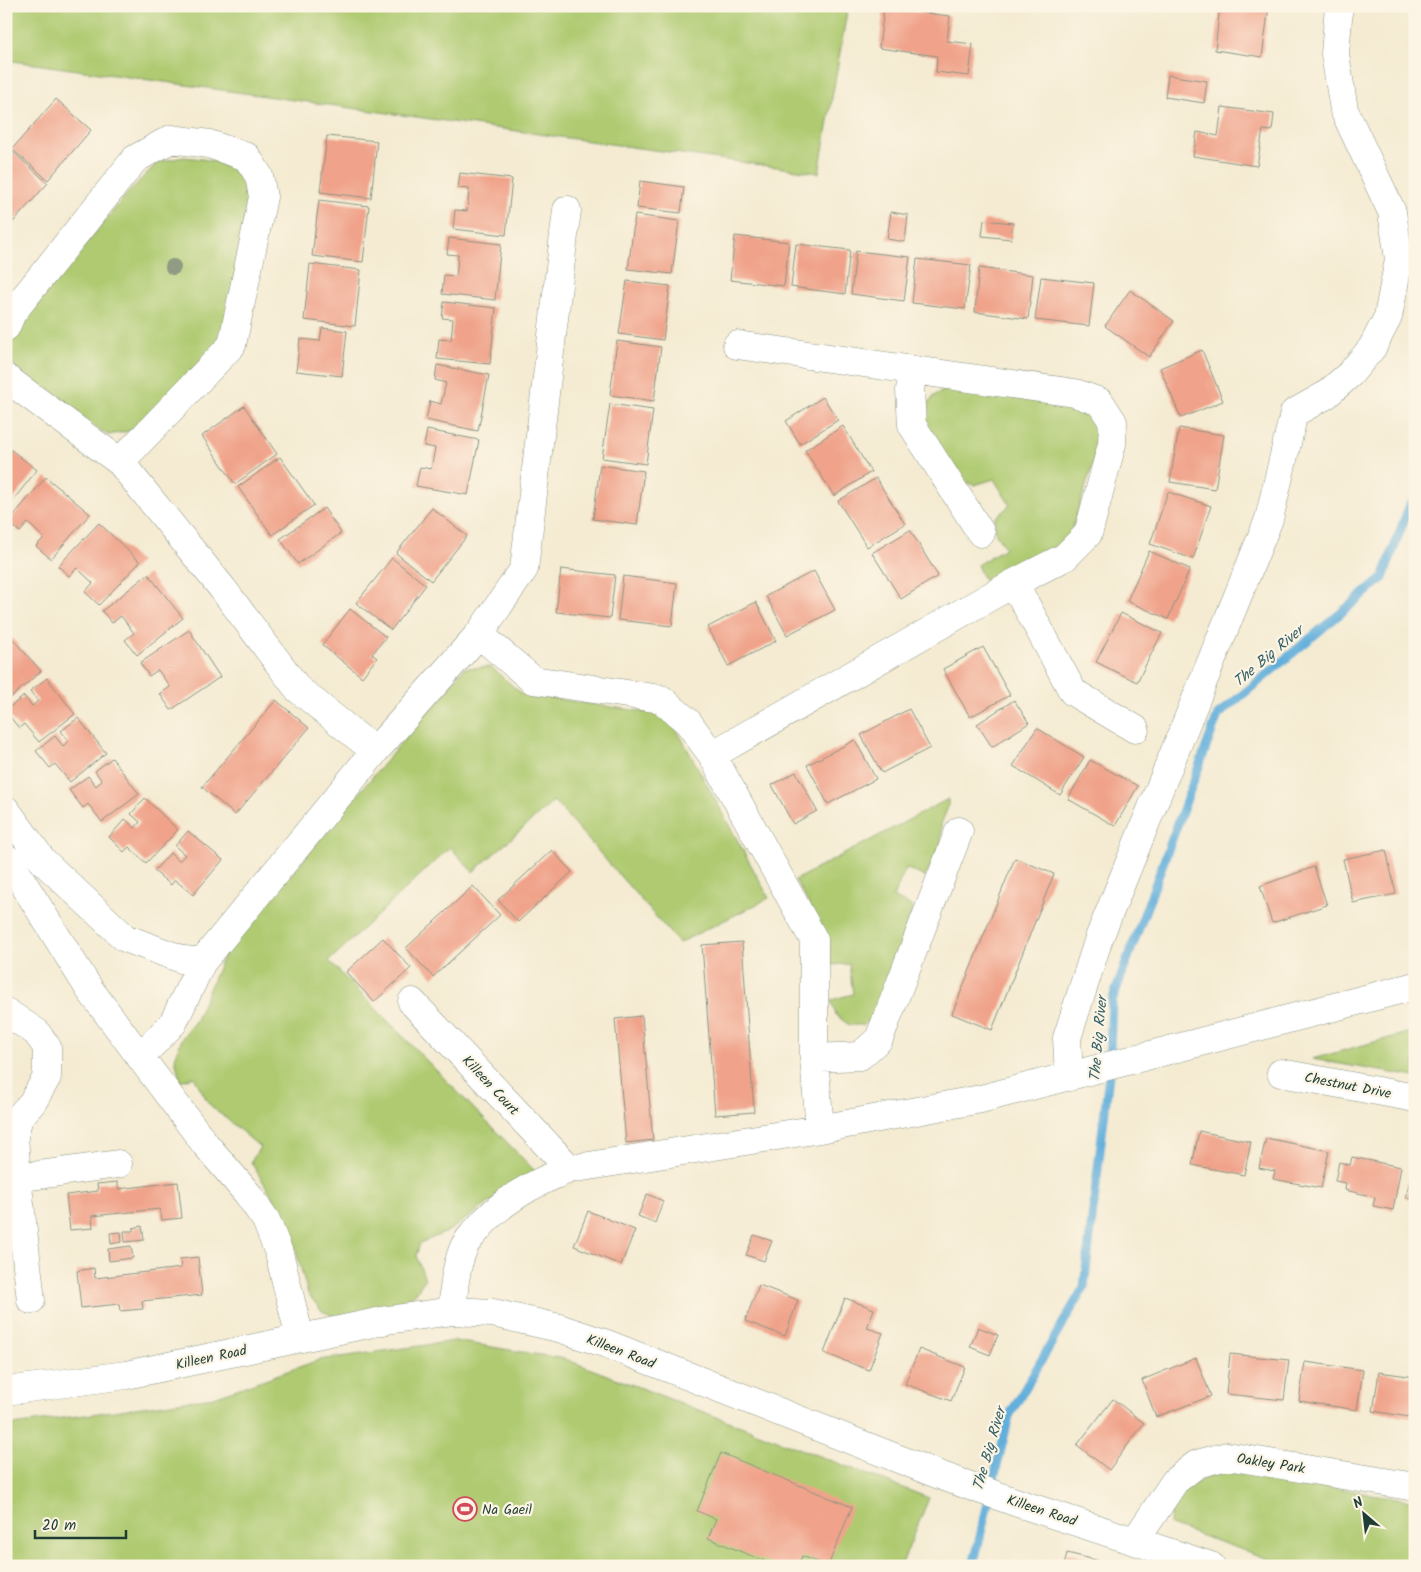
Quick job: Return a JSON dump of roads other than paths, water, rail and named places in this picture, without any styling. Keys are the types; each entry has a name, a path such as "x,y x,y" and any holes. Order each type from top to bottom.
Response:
{"street":[{"path":"1079,1074 1067,1038 1099,938 1270,519 1294,413 1326,395 1350,374 1372,348 1388,317 1399,259 1392,212 1344,110 1335,54 1339,6"},
{"path":"6,327 12,313 135,159 171,139 209,144 247,157 259,176 263,197 232,345 120,462"},
{"path":"141,1056 173,1023 202,962 375,751 479,634 524,569 567,210"},
{"path":"712,755 1014,583 1065,557 1088,534 1112,444 1113,422 1100,402 1074,392 737,345"},
{"path":"913,371 910,390 912,425 981,533"},
{"path":"6,378 120,462 223,589 298,689 375,751"},
{"path":"1014,583 1073,692 1135,730"},
{"path":"479,634 533,680 661,700 688,722 712,755 814,940 814,1058 820,1129"},
{"path":"6,810 44,861 125,938 184,960 202,962"},
{"path":"814,1058 860,1056 879,1039 959,831"},
{"path":"6,858 90,990 206,1145 248,1193 266,1220 279,1252 300,1338"},
{"path":"453,1311 452,1286 464,1245 484,1221 514,1195 542,1179 570,1169 820,1129 981,1099 1415,986"},
{"name":"Killeen Court","path":"412,1002 570,1169"},
{"path":"6,1012 36,1032 47,1047 47,1077 32,1104 20,1117 14,1136 31,1300"},
{"name":"Chestnut Drive","path":"1281,1072 1415,1098"},
{"path":"17,1178 118,1164"},
{"name":"Killeen Road","path":"6,1391 126,1375 387,1320 453,1311 493,1313 558,1328 634,1355 942,1476 1211,1566"},
{"name":"Oakley Park","path":"1135,1541 1174,1481 1196,1464 1227,1456 1415,1487"}],"waterway":[{"name":"The Big River","path":"973,1566 1009,1416 1084,1287 1109,1075 1112,1001 1218,715 1383,578 1410,504 1415,502"}],"place":[{"name":"Na Gaeil","path":"465,1509"}]}
